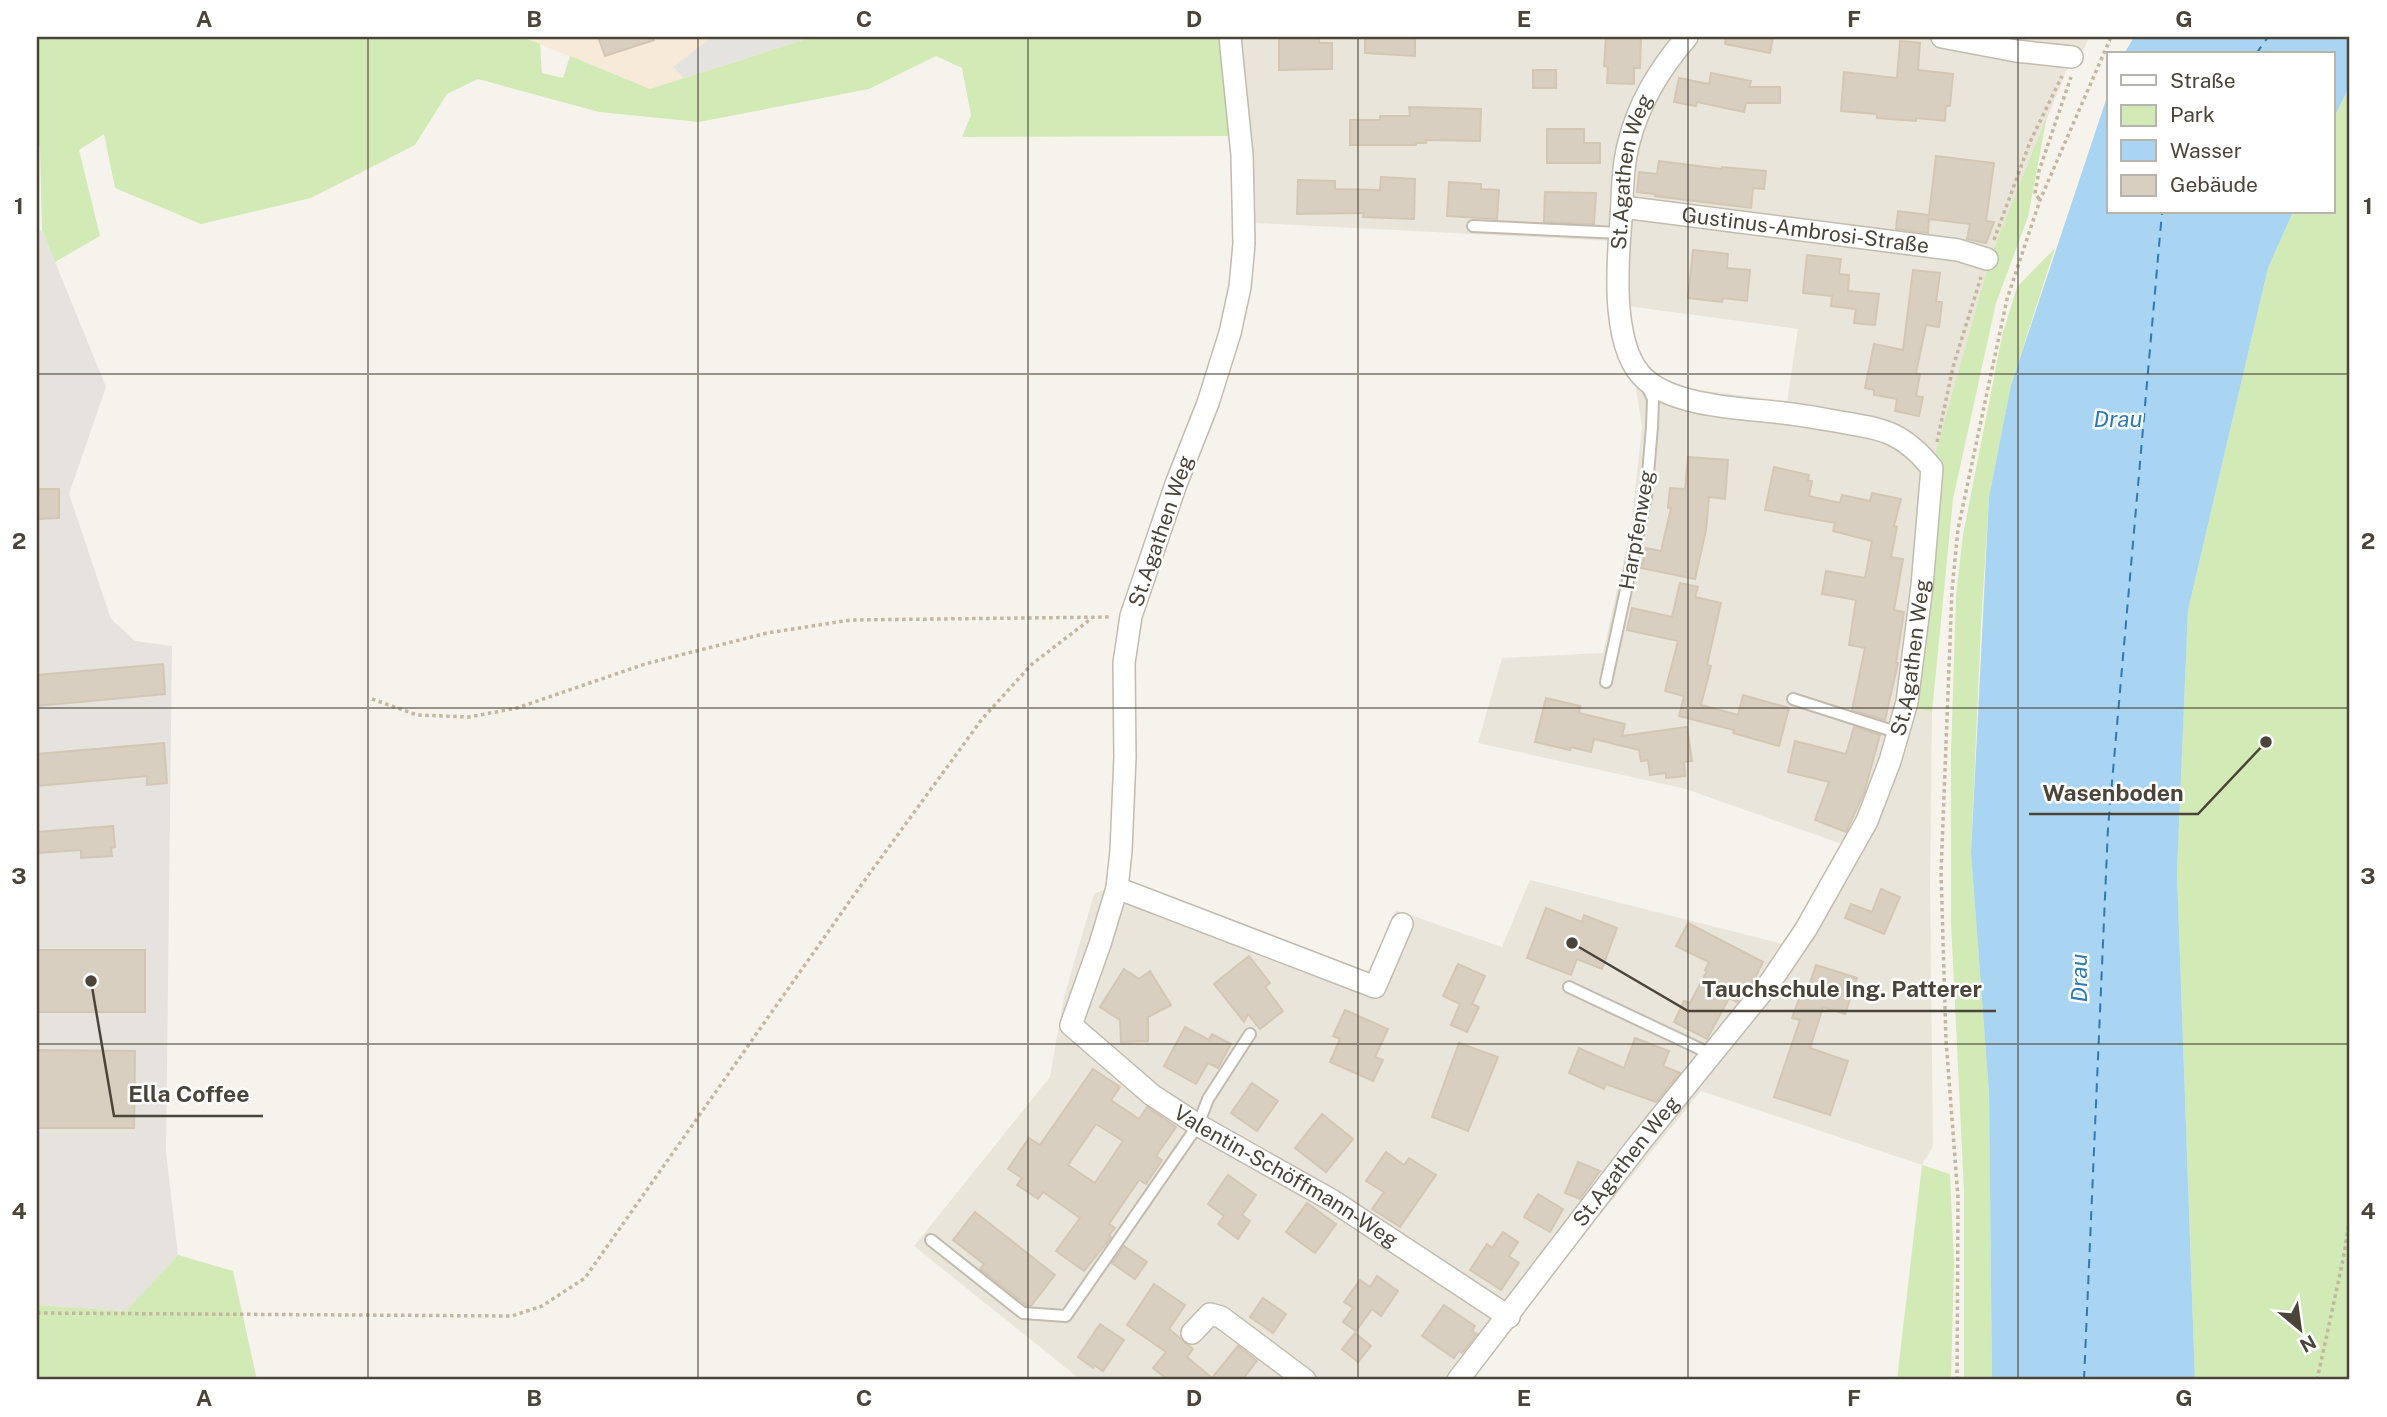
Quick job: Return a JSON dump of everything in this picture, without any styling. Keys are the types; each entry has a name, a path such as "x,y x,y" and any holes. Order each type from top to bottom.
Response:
{"street":[{"name":"St.Agathen Weg","path":"1071,1025 1117,888 1125,757 1124,663 1130,616 1176,484 1208,403 1230,333 1240,287 1244,244 1242,155 1230,37"},
{"name":"St.Agathen Weg","path":"1458,1380 1638,1145 1771,981 1806,929 1867,821 1899,733 1907,702 1922,586 1932,468 1906,441 1882,429 1693,400 1666,393 1644,379 1632,361 1624,341 1616,274 1629,142 1648,88 1687,37"},
{"path":"1942,37 2073,63"},
{"name":"Gustinus-Ambrosi-Straße","path":"1623,207 1958,250 1987,258"},
{"path":"1117,888 1375,987 1402,924"},
{"name":"Valentin-Schöffmann-Weg","path":"1071,1025 1152,1095 1198,1125 1333,1201 1508,1317"},
{"path":"1192,1333 1210,1314 1221,1317 1305,1380"}],"lane":[{"path":"1473,226 1620,233"},
{"name":"Harpfenweg","path":"1606,682 1646,497 1653,399 1644,379"},
{"path":"1793,699 1899,733"},
{"path":"1569,987 1713,1055"},
{"path":"931,1240 1023,1313 1066,1316 1198,1125 1208,1099 1250,1034"}],"path":[{"path":"1957,1380 1958,1198 1947,1040 1941,873 1952,590 1958,529 2007,299 2040,200 2112,37"},
{"path":"2040,200 2035,192 2039,171 2073,63"},
{"path":"372,699 417,715 468,717 517,708 645,664 766,633 851,620 1130,616"},
{"path":"37,1313 512,1316 542,1306 585,1278 854,895 982,719 1032,664 1092,618"},
{"path":"2317,1380 2350,1217"}],"shaded area":[{"path":"522,37 812,37 650,89"},
{"path":"712,37 812,37 684,78 673,67"},
{"path":"1225,37 2090,37 2078,59 2072,57 1992,253 1938,471 1913,707 1932,712 1930,883 1933,1146 1922,1165 1701,1091 1466,1380 1081,1380 914,1246 1050,1077 1064,997 1094,894 1124,881 1367,974 1396,910 1502,947 1530,880 1783,944 1842,844 1686,789 1478,743 1502,658 1603,653 1631,528 1642,427 1635,382 1787,401 1798,329 1612,304 1610,241 1237,222"},
{"path":"42,230 106,387 69,494 111,619 135,641 172,646 166,1152 178,1255 126,1311 37,1305 37,232"}],"green space":[{"path":"37,37 522,37 540,44 542,73 563,78 570,56 650,89 812,37 1225,37 1234,136 962,137 971,115 962,68 936,56 869,89 699,122 599,112 478,79 447,94 415,145 311,198 201,224 115,188 104,134 79,150 100,236 55,262 42,230 40,148 37,139"},
{"path":"2350,85 2350,1373 2347,1380 2195,1380 2177,873 2188,610 2268,268 2292,214 2334,214 2334,118"},
{"path":"2047,116 2028,217 1996,303 1953,499 1932,712 1912,707 1938,471 1935,455 1992,253"},
{"path":"2055,248 2011,385 1989,497 1971,852 1989,1093 1992,1380 1964,1380 1964,1191 1951,922 1951,753 1956,595 1963,535 2002,336 2017,287"},
{"path":"1922,1165 1950,1174 1954,1263 1951,1380 1897,1380"},
{"path":"178,1255 233,1271 257,1380 37,1380 37,1305 126,1311"}],"water":[{"path":"2134,37 2350,37 2350,85 2334,118 2334,52 2125,52"},
{"name":"Drau","path":"2107,97 2107,214 2292,214 2268,268 2188,610 2177,873 2195,1380 1992,1380 1989,1093 1971,853 1989,497 2011,385"}],"building":[{"path":"598,37 653,37 654,40 605,56"},
{"path":"1279,37 1319,37 1319,43 1332,43 1332,69 1279,70"},
{"path":"1365,37 1415,37 1415,56 1365,53"},
{"path":"1606,37 1641,37 1640,68 1634,68 1634,84 1607,83 1608,67 1604,66"},
{"path":"1726,37 1773,37 1770,53 1725,44"},
{"path":"1900,41 1920,43 1918,70 1953,74 1950,106 1946,106 1945,121 1877,118 1877,114 1841,111 1844,72 1897,78"},
{"path":"1533,70 1556,70 1556,88 1533,88"},
{"path":"1711,73 1751,81 1749,87 1780,87 1780,103 1746,103 1744,112 1697,102 1696,106 1674,102 1679,78 1709,84"},
{"path":"1409,107 1481,109 1480,141 1426,140 1426,143 1416,145 1350,145 1350,120 1410,116"},
{"path":"1547,129 1584,129 1584,143 1600,143 1600,163 1547,163"},
{"path":"1936,156 1994,163 1986,221 1994,222 1986,243 1967,239 1970,224 1929,219 1928,233 1896,229 1898,211 1929,215"},
{"path":"1659,161 1722,169 1766,171 1764,189 1753,188 1751,208 1637,192 1639,172 1657,174"},
{"path":"1381,177 1415,179 1414,219 1363,217 1364,213 1297,214 1298,180 1335,181 1335,189 1380,190"},
{"path":"1449,182 1481,184 1481,189 1499,190 1497,219 1447,216"},
{"path":"1545,192 1596,193 1594,224 1544,222"},
{"path":"1693,250 1728,254 1727,268 1750,270 1747,301 1723,298 1722,302 1688,298"},
{"path":"1807,255 1841,259 1839,274 1849,275 1848,291 1879,294 1875,325 1854,323 1856,309 1831,306 1832,296 1803,293"},
{"path":"1913,270 1940,273 1936,302 1942,302 1939,327 1926,325 1916,373 1920,374 1916,396 1923,397 1919,416 1895,411 1897,399 1874,395 1874,390 1865,388 1874,344 1903,350"},
{"path":"1688,457 1728,460 1725,499 1709,497 1706,530 1695,579 1641,568 1646,548 1661,551 1671,508 1668,508 1670,488 1685,489"},
{"path":"1774,467 1809,475 1808,481 1812,481 1809,496 1840,503 1842,495 1870,501 1872,493 1901,499 1894,526 1897,527 1891,557 1903,559 1894,610 1904,612 1898,663 1885,720 1852,710 1865,648 1849,645 1856,600 1822,594 1826,571 1865,578 1872,541 1833,531 1835,523 1765,510"},
{"path":"37,489 59,489 59,518 37,519"},
{"path":"1680,583 1698,587 1695,597 1721,603 1707,665 1711,666 1701,705 1738,715 1743,695 1789,708 1779,746 1733,733 1734,730 1679,716 1684,696 1665,691 1678,641 1627,630 1632,608 1672,617"},
{"path":"163,664 165,694 37,706 37,675"},
{"path":"1546,698 1580,706 1579,713 1625,724 1622,736 1687,727 1692,761 1684,762 1685,776 1666,778 1666,773 1650,775 1648,760 1641,761 1639,750 1594,739 1591,752 1535,742"},
{"path":"1854,727 1880,735 1864,793 1846,832 1815,820 1829,782 1788,772 1795,741 1846,754"},
{"path":"164,743 167,783 147,785 147,776 37,786 37,754"},
{"path":"113,826 115,847 111,848 112,856 81,858 81,850 37,853 37,832"},
{"path":"1881,889 1900,897 1884,934 1845,918 1851,904 1872,912"},
{"path":"1546,908 1582,922 1584,915 1617,928 1602,969 1577,959 1571,975 1527,958"},
{"path":"1688,923 1763,962 1752,984 1737,1002 1729,998 1707,1039 1674,1022 1684,1001 1690,1003 1709,962 1676,946"},
{"path":"37,950 145,950 145,1012 37,1012"},
{"path":"1249,956 1270,983 1265,987 1283,1011 1260,1029 1248,1014 1244,1022 1214,984"},
{"path":"1458,964 1485,976 1472,1004 1479,1007 1467,1032 1451,1025 1460,1004 1443,996"},
{"path":"1816,965 1857,978 1845,1014 1823,1007 1810,1048 1848,1061 1830,1115 1774,1097 1800,1020 1792,1018 1800,996 1805,998"},
{"path":"1124,969 1139,979 1150,971 1171,1005 1148,1017 1148,1041 1121,1042 1120,1020 1100,1007"},
{"path":"1345,1010 1388,1029 1375,1057 1383,1060 1373,1081 1330,1062 1340,1039 1333,1036"},
{"path":"1185,1027 1209,1040 1212,1034 1231,1044 1218,1068 1208,1063 1196,1084 1164,1066"},
{"path":"1635,1038 1669,1051 1663,1066 1680,1073 1656,1102 1606,1084 1604,1089 1569,1073 1579,1048 1624,1068"},
{"path":"1459,1043 1498,1057 1468,1131 1432,1117"},
{"path":"37,1050 135,1051 134,1128 37,1128"},
{"path":"1093,1069 1120,1087 1111,1100 1139,1119 1147,1107 1176,1127 1156,1156 1162,1160 1146,1184 1139,1180 1109,1224 1115,1228 1109,1235 1111,1237 1084,1271 1056,1251 1080,1218 1043,1192 1038,1199 1017,1185 1022,1178 1008,1169 1029,1138 1040,1145","holes":["1096,1124 1123,1141 1095,1183 1068,1165"]},
{"path":"1252,1083 1278,1101 1257,1131 1231,1113"},
{"path":"1322,1114 1353,1139 1326,1172 1295,1148"},
{"path":"1386,1152 1404,1165 1409,1158 1436,1175 1400,1227 1372,1209 1384,1192 1366,1181"},
{"path":"1578,1162 1600,1171 1580,1199 1565,1193"},
{"path":"1228,1175 1256,1195 1242,1215 1250,1221 1238,1239 1218,1224 1224,1216 1208,1204"},
{"path":"1538,1194 1563,1209 1550,1232 1524,1217"},
{"path":"1307,1203 1336,1224 1315,1253 1286,1232"},
{"path":"975,1212 1055,1275 1031,1306 1026,1305 980,1269 984,1264 953,1240"},
{"path":"1503,1232 1518,1242 1509,1256 1519,1263 1501,1290 1470,1270 1487,1244 1492,1248"},
{"path":"1124,1246 1147,1262 1135,1279 1112,1263"},
{"path":"1377,1276 1398,1291 1381,1316 1372,1309 1356,1331 1343,1322 1353,1308 1344,1302 1360,1280 1370,1287"},
{"path":"1154,1284 1185,1305 1169,1329 1193,1349 1187,1357 1212,1378 1238,1346 1257,1361 1242,1380 1168,1380 1153,1368 1166,1352 1127,1325"},
{"path":"1263,1298 1286,1314 1273,1333 1250,1317"},
{"path":"1444,1305 1475,1326 1472,1331 1477,1334 1462,1353 1459,1351 1454,1358 1422,1336"},
{"path":"1100,1324 1124,1340 1103,1371 1094,1365 1093,1368 1078,1357"},
{"path":"1355,1333 1371,1346 1358,1362 1342,1349"}],"ferry route":[{"path":"2257,52 2268,37"},
{"path":"2084,1380 2108,828 2162,214"}],"place":[{"name":"Wasenboden","path":"2266,742"},
{"name":"Tauchschule Ing. Patterer","path":"1572,943"},
{"name":"Ella Coffee","path":"91,981"}]}
